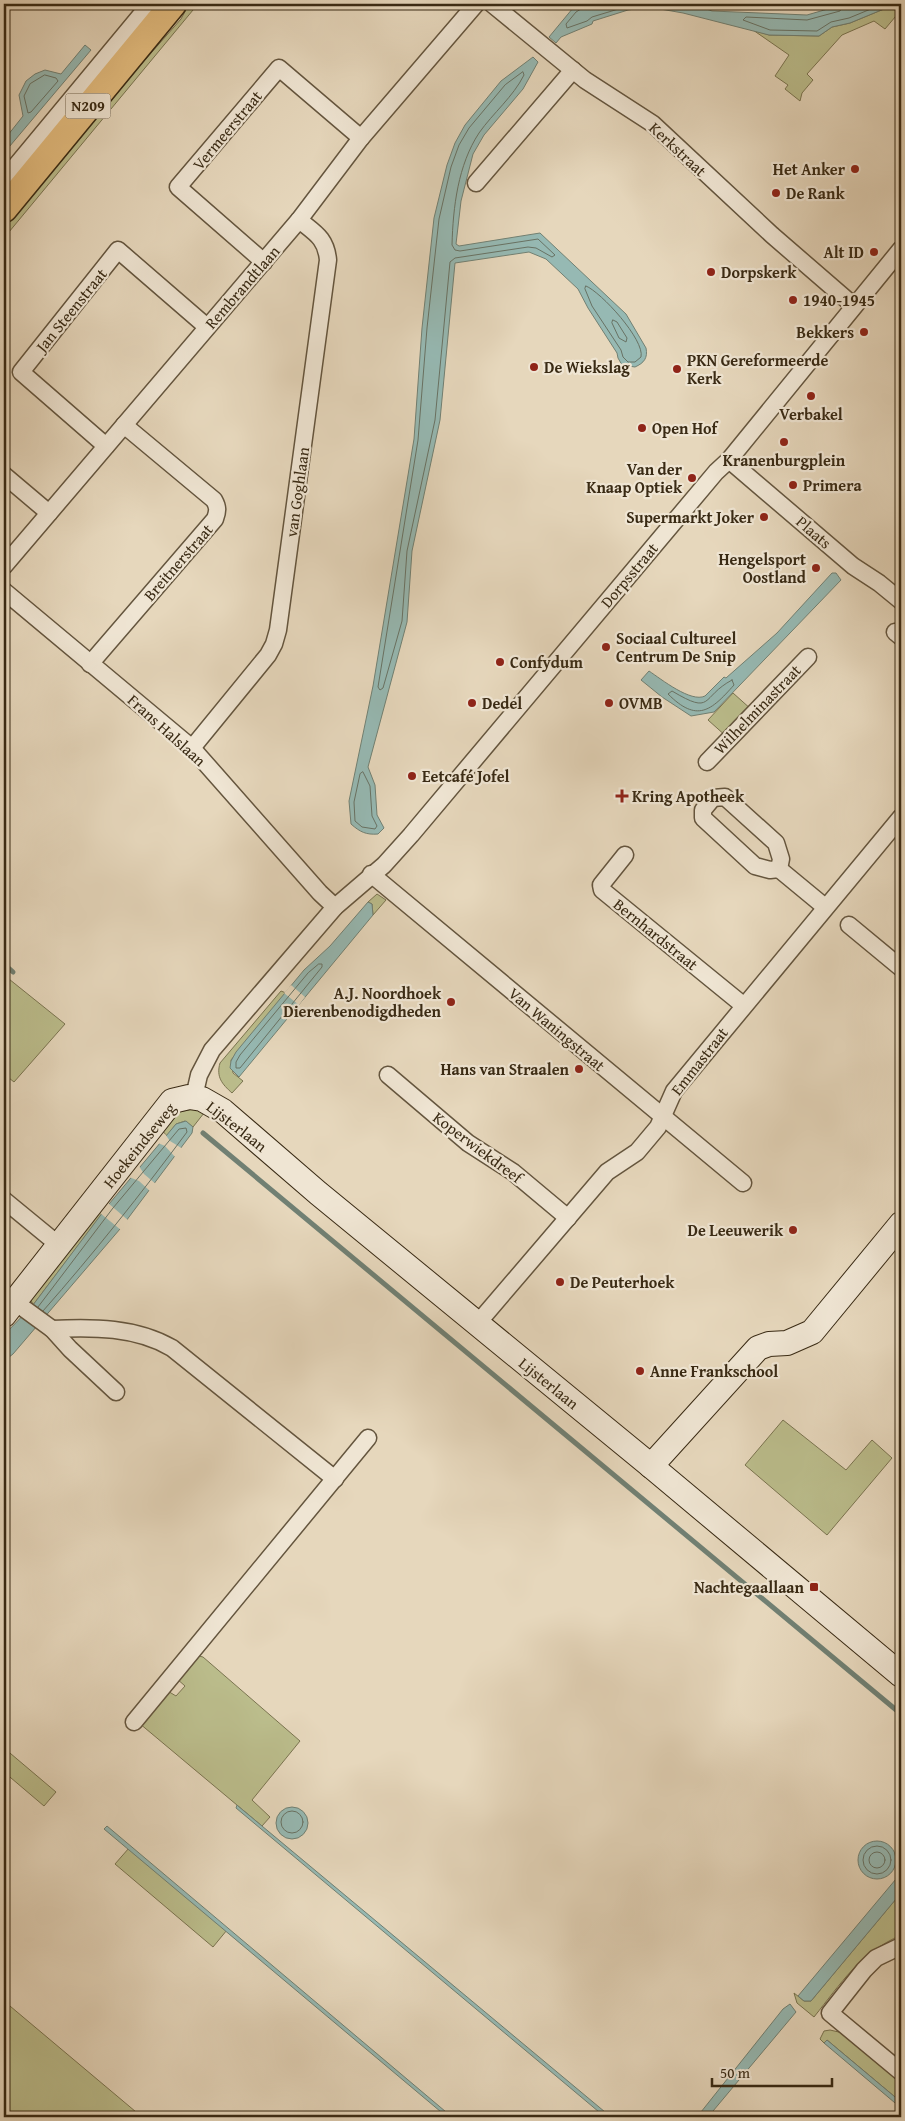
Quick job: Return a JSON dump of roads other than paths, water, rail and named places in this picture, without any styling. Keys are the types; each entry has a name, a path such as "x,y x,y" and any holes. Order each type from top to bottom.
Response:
{"main road":[{"name":"N209","path":"4,209 173,4"}],"street":[{"path":"4,180 150,4"},
{"name":"Rembrandtlaan","path":"4,566 264,262 299,220 361,138 476,4"},
{"name":"Kerkstraat","path":"492,4 573,70 653,124 772,235 854,306"},
{"name":"Vermeerstraat","path":"264,262 178,187 279,68 361,138"},
{"path":"476,183 573,70"},
{"name":"van Goghlaan","path":"192,748 268,655 278,630 328,260 327,247 317,234 299,220"},
{"name":"Jan Steenstraat","path":"106,446 21,372 118,250 207,327"},
{"name":"Dorpsstraat","path":"371,874 394,854 716,472 729,460 901,250"},
{"name":"Breitnerstraat","path":"90,664 215,519 218,506 214,500 124,425"},
{"name":"Plaats","path":"729,460 853,566 879,583 901,601"},
{"path":"4,475 49,513"},
{"name":"Frans Halslaan","path":"4,591 192,748 320,894 335,907"},
{"name":"Wilhelminastraat","path":"707,762 808,657"},
{"path":"779,869 781,860 776,843 725,797 713,798 704,810 703,818 755,866 770,870 779,869 825,907"},
{"name":"Emmastraat","path":"477,1324 607,1172 637,1152 664,1118 668,1102 674,1091 901,817"},
{"name":"Bernhardstraat","path":"625,855 602,885 602,890 743,1006"},
{"name":"Hoekeindseweg","path":"14,1308 152,1124 172,1101 194,1097 199,1075 212,1050 335,907 371,874"},
{"name":"Van Waningstraat","path":"371,874 744,1183"},
{"path":"849,926 901,968"},
{"name":"Koperwiekdreef","path":"388,1075 468,1143 513,1172 568,1218"},
{"name":"Lijsterlaan","path":"194,1097 202,1099 223,1111 901,1675"},
{"path":"4,1200 60,1246"},
{"path":"652,1466 758,1348 769,1344 787,1343 812,1332 901,1224"},
{"path":"14,1308 48,1326 116,1392"},
{"path":"48,1326 114,1329 156,1339 172,1348 335,1479"},
{"path":"134,1722 368,1438"},
{"path":"901,1946 876,1958 864,1970 830,2013 901,2072"}],"water":[{"path":"582,4 693,4 712,11 807,15 845,4 896,4 850,23 832,27 819,36 769,35 683,13 649,7 628,10 593,21 592,24 561,37 556,43 549,37 573,8"},
{"path":"85,45 91,50 4,153 4,140 23,116 19,95 26,81 35,74 45,70 61,74"},
{"path":"533,57 538,62 523,89 484,135 473,154 461,201 456,244 459,246 540,233 626,314 646,348 646,357 641,364 635,367 622,365 617,353 578,289 546,259 529,252 455,263 440,420 412,551 407,622 368,767 375,785 377,815 384,828 378,834 370,834 360,831 351,824 349,801 373,686 414,439 422,328 434,218 447,165 455,143 465,125 501,81"},
{"path":"832,573 836,573 841,580 714,712 691,716 662,697 641,680 649,671 684,693 699,697 705,696 724,677 726,678 777,633"},
{"path":"368,902 372,904 373,915 239,1077 230,1068 231,1061 236,1052 304,970 330,946"},
{"path":"186,1121 193,1127 192,1133 120,1229 13,1354 4,1361 4,1335 33,1305 109,1204 176,1124"},
{"path":"237,1805 611,2117 605,2117 236,1808"},
{"path":"292,1807 298,1808 303,1812 307,1817 307,1829 303,1834 298,1838 292,1839 286,1838 281,1834 277,1829 276,1823 277,1817 281,1812 286,1808"},
{"path":"107,1826 452,2117 447,2117 104,1829"},
{"path":"877,1841 891,1846 896,1860 891,1874 877,1879 863,1874 858,1860 863,1846"},
{"path":"901,1873 901,1893 811,2001 804,2001 798,1996"},
{"path":"790,2004 796,2012 708,2117 697,2117 783,2009"},
{"path":"827,2040 901,2102 901,2108 824,2043"}],"waterway":[{"path":"4,964 13,972"},
{"path":"203,1133 901,1714"}],"place":[{"name":"Het Anker","path":"855,169"},
{"name":"De Rank","path":"776,193"},
{"name":"Alt ID","path":"874,252"},
{"name":"Dorpskerk","path":"711,272"},
{"name":"1940-1945","path":"793,300"},
{"name":"Bekkers","path":"864,332"},
{"name":"De Wiekslag","path":"534,367"},
{"name":"PKN Gereformeerde Kerk","path":"677,369"},
{"name":"Verbakel","path":"811,396"},
{"name":"Open Hof","path":"642,428"},
{"name":"Kranenburgplein","path":"784,442"},
{"name":"Van der Knaap Optiek","path":"692,478"},
{"name":"Primera","path":"793,485"},
{"name":"Supermarkt Joker","path":"764,517"},
{"name":"Hengelsport Oostland","path":"816,568"},
{"name":"Sociaal Cultureel Centrum De Snip","path":"606,647"},
{"name":"Confydum","path":"500,662"},
{"name":"Dedel","path":"472,703"},
{"name":"OVMB","path":"609,703"},
{"name":"Eetcafé Jofel","path":"412,776"},
{"name":"Kring Apotheek","path":"622,796"},
{"name":"A.J. Noordhoek Dierenbenodigdheden","path":"451,1002"},
{"name":"Hans van Straalen","path":"579,1069"},
{"name":"De Leeuwerik","path":"793,1230"},
{"name":"De Peuterhoek","path":"560,1282"},
{"name":"Anne Frankschool","path":"640,1371"},
{"name":"Nachtegaallaan","path":"814,1587"}]}
